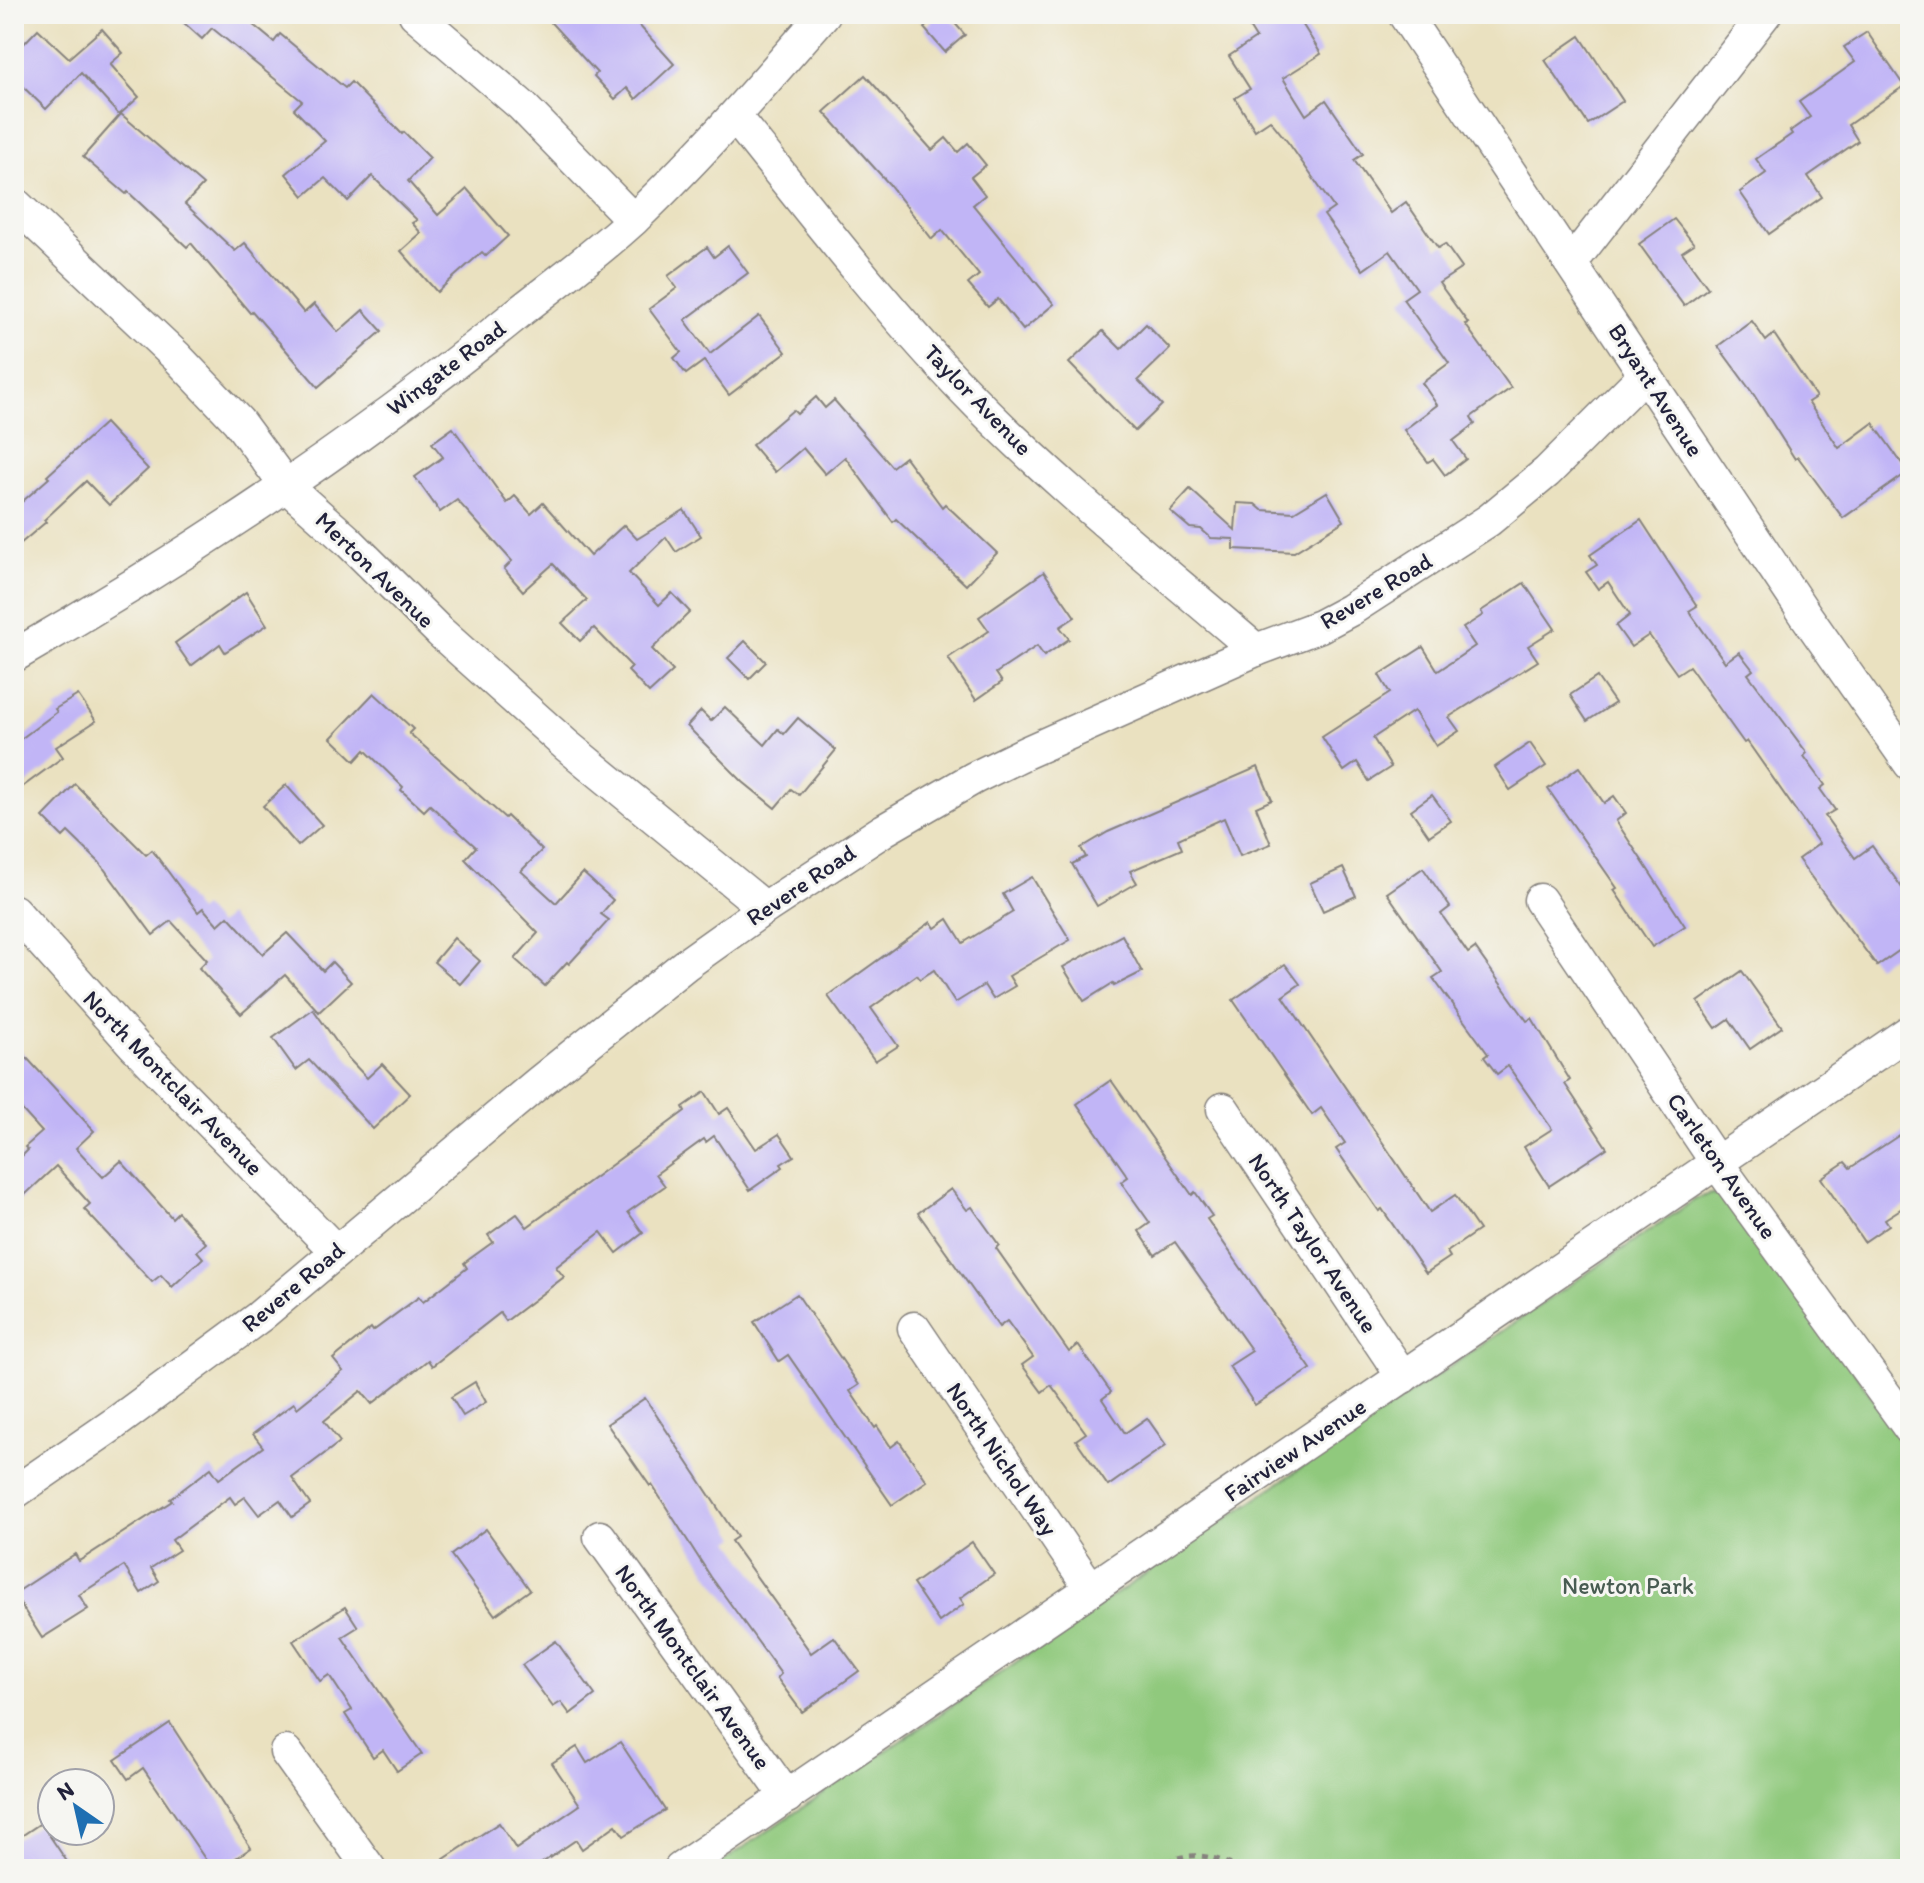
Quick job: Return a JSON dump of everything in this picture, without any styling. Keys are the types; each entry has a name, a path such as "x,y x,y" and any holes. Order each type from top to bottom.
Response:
{"street":[{"path":"415,14 521,105 633,220"},
{"name":"Wingate Road","path":"14,656 225,529 469,353 633,220 735,117 824,14"},
{"name":"Bryant Avenue","path":"1404,14 1807,617 1910,764"},
{"path":"1572,262 1765,14"},
{"name":"Taylor Avenue","path":"735,117 880,298 961,387 1028,453 1256,650"},
{"name":"Merton Avenue","path":"14,203 177,357 238,421 286,486 347,540 440,632 566,745 765,908"},
{"name":"Revere Road","path":"14,1493 259,1317 538,1083 685,965 765,908 884,830 974,778 1350,610 1489,520 1547,472 1645,374"},
{"name":"Carleton Avenue","path":"1540,900 1717,1163 1910,1429"},
{"name":"North Montclair Avenue","path":"14,911 134,1045 336,1251"},
{"name":"Fairview Avenue","path":"680,1869 1910,1031"},
{"name":"North Taylor Avenue","path":"1223,1109 1403,1377"},
{"name":"North Nichol Way","path":"914,1328 1091,1589"},
{"name":"North Montclair Avenue","path":"600,1537 787,1797"},
{"path":"286,1752 370,1869"}],"path":[{"path":"1157,1869 1169,1859 1186,1856 1218,1857 1239,1869"}],"green space":[{"name":"Newton Park","path":"1710,1194 1720,1195 1727,1202 1813,1313 1910,1451 1910,1869 712,1869 1696,1199"}],"building":[{"path":"174,14 240,14 274,42 280,34 345,88 351,82 430,158 408,181 438,215 467,189 508,236 486,256 482,252 437,292 401,251 421,233 412,223 417,220 372,176 348,201 325,178 304,196 286,174 325,141 294,109 302,101 212,28 202,39"},
{"path":"543,14 629,14 674,64 636,99 627,88 615,99 594,76 597,73"},
{"path":"939,14 947,14 965,35 945,52 924,28"},
{"path":"1241,14 1296,14 1321,54 1283,78 1306,115 1326,100 1363,154 1354,160 1391,213 1406,202 1438,248 1445,244 1462,268 1439,283 1511,388 1471,417 1475,424 1453,441 1466,459 1445,475 1433,459 1428,462 1404,430 1437,405 1422,383 1449,363 1403,299 1417,289 1390,251 1363,270 1324,215 1334,208 1290,145 1270,120 1255,130 1235,98 1250,89 1229,56 1256,38"},
{"path":"38,29 69,58 102,29 123,53 110,64 139,97 119,115 81,73 46,109 14,78 14,54"},
{"path":"1867,32 1904,86 1848,125 1858,141 1808,176 1822,197 1769,234 1740,192 1766,173 1756,159 1810,117 1799,102 1855,62 1844,47"},
{"path":"1580,36 1623,101 1588,124 1545,60"},
{"path":"865,75 932,150 946,138 958,152 968,143 986,165 971,177 985,195 973,205 1054,304 1023,330 998,299 988,307 968,284 979,275 942,230 932,239 889,184 824,112"},
{"path":"121,114 203,185 185,204 235,251 245,243 304,313 314,304 338,332 363,310 382,331 318,387 191,243 187,247 128,192 126,194 83,157"},
{"path":"1674,219 1694,244 1682,252 1708,288 1684,306 1639,244"},
{"path":"728,246 748,273 685,320 710,354 759,316 786,352 729,395 704,361 686,374 674,358 681,352 649,309 677,288 668,276 707,247 714,257"},
{"path":"1752,321 1766,341 1774,334 1816,397 1808,402 1839,448 1873,423 1908,472 1843,518 1798,457 1795,459 1718,346"},
{"path":"1146,324 1170,349 1138,380 1162,405 1135,431 1069,363 1103,331 1121,349"},
{"path":"816,397 825,408 834,400 892,467 905,457 942,507 945,504 997,553 966,585 896,519 893,522 845,457 825,474 803,448 775,472 752,445 793,410 797,414"},
{"path":"105,423 148,469 109,505 86,481 14,549 14,509"},
{"path":"453,428 507,503 515,496 531,514 543,503 590,556 624,525 637,539 684,510 701,536 676,552 666,537 629,573 659,605 672,593 690,612 652,649 673,671 649,693 628,671 632,667 594,628 580,641 562,623 587,600 553,564 523,591 504,569 512,561 457,500 440,512 415,477 443,457 432,443"},
{"path":"1190,489 1235,530 1237,503 1255,504 1262,510 1294,512 1327,492 1344,521 1294,552 1234,549 1234,539 1211,538 1201,529 1190,528 1170,511"},
{"path":"1641,520 1697,606 1689,611 1725,662 1739,652 1753,670 1748,674 1807,753 1804,756 1825,785 1820,789 1835,810 1825,816 1855,858 1872,846 1910,899 1910,943 1877,966 1798,859 1819,844 1747,741 1744,743 1689,666 1677,674 1649,635 1631,647 1616,626 1630,615 1608,582 1598,589 1586,572 1597,565 1590,555"},
{"path":"1044,572 1075,617 1060,627 1069,639 1044,656 1037,646 996,673 1002,682 976,700 948,658 989,631 979,617"},
{"path":"1524,583 1555,629 1528,646 1538,661 1449,717 1459,731 1436,746 1414,711 1373,738 1391,767 1369,781 1357,762 1344,771 1322,737 1390,693 1379,675 1423,647 1438,671 1475,646 1463,628 1483,615 1481,611"},
{"path":"246,592 267,625 225,652 220,644 191,666 175,643"},
{"path":"745,641 766,662 749,679 728,658"},
{"path":"1597,677 1615,703 1587,721 1570,695"},
{"path":"374,693 413,729 409,733 505,818 507,816 542,850 521,871 556,903 583,873 613,900 601,914 609,920 545,986 515,959 538,933 465,859 476,847 430,805 424,811 365,750 355,761 331,738"},
{"path":"78,695 96,721 56,747 63,757 14,793 14,744 57,712 55,709"},
{"path":"725,707 765,745 778,729 784,734 798,718 836,750 799,795 791,789 775,808 743,782 687,726 701,711 711,721"},
{"path":"1530,743 1546,766 1510,790 1495,767"},
{"path":"1258,767 1272,800 1256,807 1271,844 1240,856 1224,818 1178,839 1182,849 1130,871 1137,883 1097,906 1072,864 1086,857 1081,848 1108,832"},
{"path":"1579,767 1604,803 1614,796 1626,813 1616,821 1685,926 1652,947 1614,890 1617,888 1548,789"},
{"path":"75,784 146,855 152,850 198,912 203,908 218,925 228,916 263,954 287,933 323,971 332,962 351,982 319,1012 285,975 241,1014 199,968 207,960 171,921 153,935 99,862 68,832 63,837 43,817"},
{"path":"286,785 322,825 298,846 263,806"},
{"path":"1432,795 1451,821 1429,836 1411,810"},
{"path":"1343,868 1356,896 1323,911 1310,883"},
{"path":"1423,868 1450,907 1441,914 1468,953 1475,948 1527,1021 1532,1018 1570,1080 1565,1084 1607,1148 1549,1186 1524,1147 1552,1129 1508,1066 1497,1074 1484,1057 1488,1054 1433,978 1442,972 1387,893"},
{"path":"1032,877 1070,940 1009,976 1015,986 993,999 984,985 955,1003 934,970 920,979 917,975 871,1008 898,1046 875,1061 828,996 931,922 935,928 948,919 963,943 1013,912 1003,894"},
{"path":"1122,935 1142,972 1114,986 1113,983 1084,1001 1063,967"},
{"path":"454,938 480,961 460,984 434,962"},
{"path":"1285,964 1300,984 1283,996 1430,1212 1455,1195 1479,1230 1447,1252 1450,1257 1426,1273 1336,1149 1345,1143 1321,1108 1312,1115 1233,1000"},
{"path":"1742,971 1782,1027 1750,1049 1729,1019 1716,1028 1698,1002"},
{"path":"313,1009 348,1058 367,1078 382,1064 410,1094 373,1129 309,1060 296,1070 273,1038"},
{"path":"14,1044 94,1131 76,1148 103,1177 121,1161 172,1218 178,1212 206,1243 197,1251 203,1258 172,1287 161,1275 152,1282 84,1209 90,1204 56,1166 14,1205 14,1164 28,1150 25,1147 42,1132 14,1101"},
{"path":"1111,1080 1192,1195 1195,1192 1212,1216 1207,1219 1311,1369 1255,1405 1229,1366 1252,1351 1175,1242 1155,1255 1139,1231 1150,1223 1121,1182 1128,1177 1077,1104"},
{"path":"705,1092 719,1114 728,1108 756,1149 779,1134 794,1156 750,1190 714,1136 706,1142 704,1139 656,1174 665,1186 628,1212 643,1233 617,1253 601,1232 556,1267 564,1277 506,1321 500,1313 432,1366 428,1360 372,1404 361,1391 324,1421 340,1442 292,1478 310,1504 292,1517 280,1500 259,1515 245,1497 235,1504 230,1497 172,1540 179,1550 151,1568 159,1581 141,1593 124,1566 79,1595 88,1609 42,1638 14,1594 75,1554 79,1561 172,1501 170,1499 211,1468 219,1479 263,1447 253,1434 294,1403 297,1408 343,1371 333,1359 371,1328 373,1331 419,1297 423,1302 467,1268 464,1263 493,1242 488,1235 517,1214 527,1227 685,1111 683,1107"},
{"path":"1910,1128 1910,1203 1885,1219 1889,1225 1864,1242 1821,1178 1845,1162 1850,1168"},
{"path":"951,1189 967,1210 972,1207 999,1245 996,1248 1069,1352 1078,1345 1111,1392 1102,1399 1125,1433 1147,1418 1166,1445 1108,1486 1076,1440 1086,1433 1051,1385 1042,1392 1022,1365 1033,1357 1007,1321 999,1327 918,1213"},
{"path":"797,1294 859,1385 850,1391 875,1428 877,1426 891,1447 899,1441 927,1481 892,1505 788,1355 779,1361 754,1322"},
{"path":"475,1382 486,1402 463,1416 451,1397"},
{"path":"645,1398 737,1537 731,1541 811,1653 834,1637 859,1671 802,1712 777,1678 781,1674 607,1424"},
{"path":"486,1529 530,1590 495,1615 451,1555"},
{"path":"972,1542 994,1574 960,1598 964,1604 939,1622 913,1584"},
{"path":"345,1607 358,1627 342,1637 422,1754 397,1771 383,1750 373,1757 345,1714 352,1710 329,1675 320,1681 293,1641"},
{"path":"556,1641 595,1695 570,1714 561,1702 553,1707 522,1665"},
{"path":"170,1723 251,1848 219,1869 212,1869 143,1768 128,1779 115,1760"},
{"path":"620,1742 665,1810 624,1836 616,1825 582,1849 576,1840 533,1869 429,1869 499,1823 516,1849 580,1805 552,1763 577,1747 587,1763"},
{"path":"36,1826 36,1847 57,1847 72,1869 14,1869 14,1841"}]}
